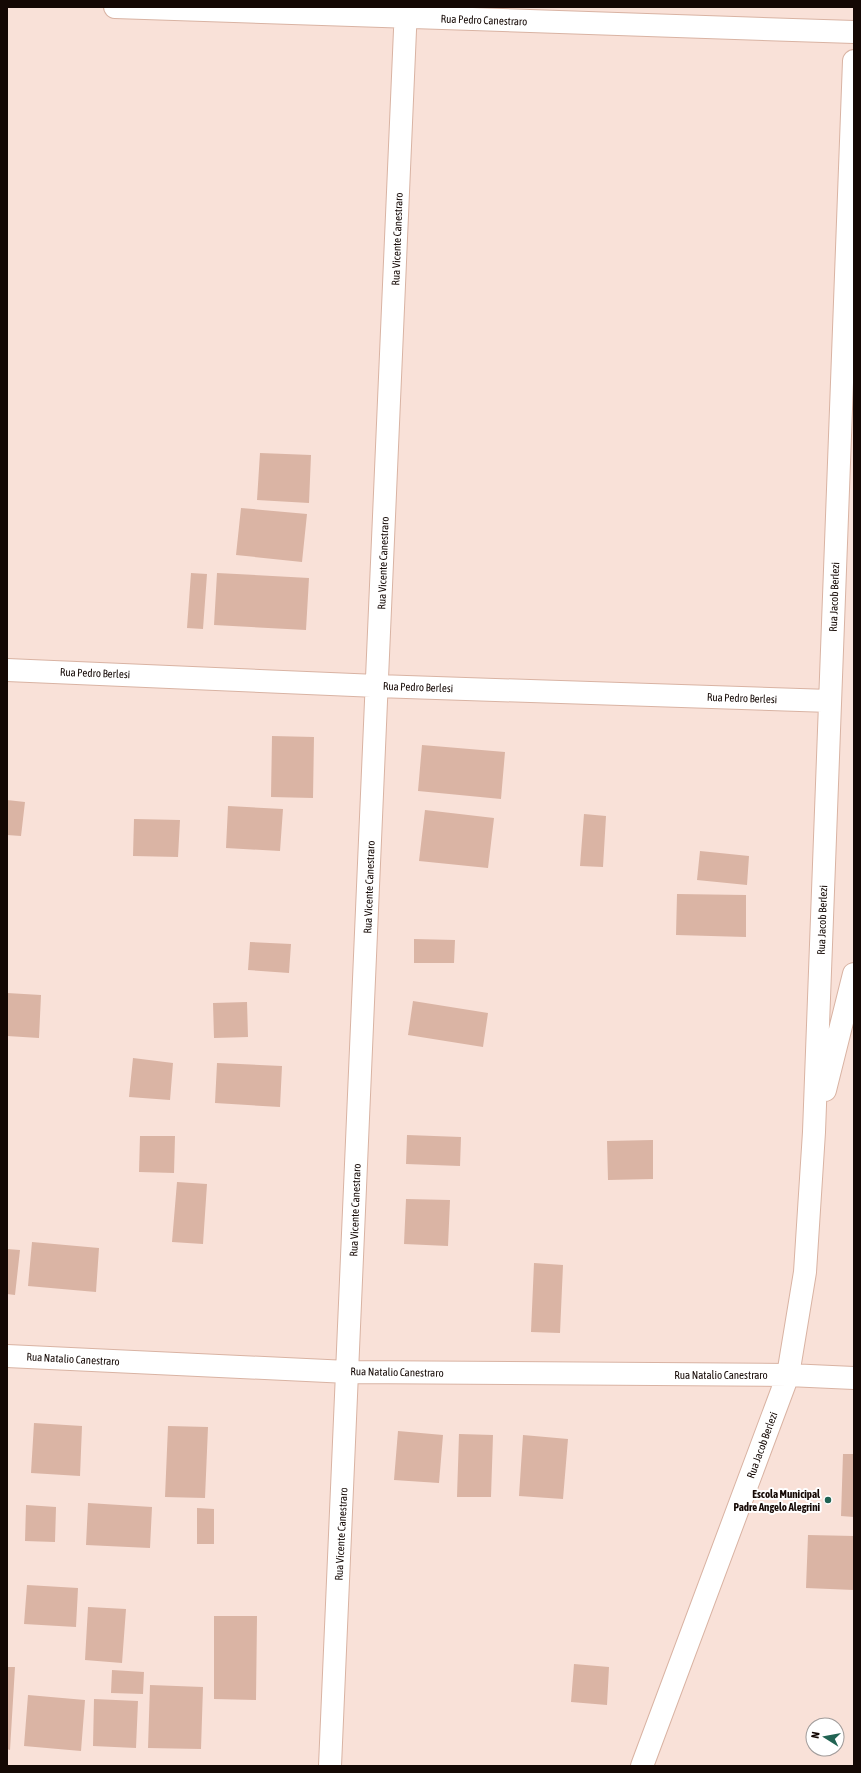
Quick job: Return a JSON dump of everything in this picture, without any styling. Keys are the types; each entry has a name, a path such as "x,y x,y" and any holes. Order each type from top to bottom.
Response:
{"street":[{"name":"Rua Pedro Canestraro","path":"115,7 406,12 854,32"},
{"name":"Rua Vicente Canestraro","path":"330,1766 406,12"},
{"name":"Rua Jacob Berlezi","path":"642,1766 788,1375 805,1272 814,1132 854,61"},
{"name":"Rua Pedro Berlesi","path":"7,670 377,686 830,701"},
{"name":"Rua Jacob Berlezi","path":"814,1132 854,974"},
{"name":"Rua Natalio Canestraro","path":"7,1356 348,1372 788,1375 854,1378"}],"building":[{"path":"260,453 311,455 309,503 257,500"},
{"path":"241,508 307,514 302,562 236,555"},
{"path":"191,573 207,574 203,629 187,628"},
{"path":"217,573 309,578 306,630 214,625"},
{"path":"272,736 314,737 313,798 271,797"},
{"path":"422,745 505,752 501,799 418,791"},
{"path":"7,800 25,802 21,836 7,835"},
{"path":"228,806 283,809 280,851 226,848"},
{"path":"425,810 494,818 488,868 419,861"},
{"path":"584,814 606,816 603,867 580,866"},
{"path":"134,819 180,820 178,857 133,856"},
{"path":"700,851 749,856 747,885 697,880"},
{"path":"677,894 746,895 746,937 676,935"},
{"path":"414,939 455,940 454,963 414,963"},
{"path":"250,942 291,944 289,973 248,970"},
{"path":"7,993 41,995 39,1038 7,1036"},
{"path":"413,1001 488,1013 483,1047 408,1035"},
{"path":"247,1002 248,1037 214,1038 213,1003"},
{"path":"133,1058 173,1063 170,1100 129,1097"},
{"path":"217,1063 282,1066 280,1107 215,1103"},
{"path":"407,1135 461,1137 460,1166 406,1164"},
{"path":"140,1136 175,1136 174,1173 139,1172"},
{"path":"653,1140 653,1179 608,1180 607,1141"},
{"path":"177,1182 207,1184 203,1244 172,1242"},
{"path":"406,1199 450,1200 448,1246 404,1244"},
{"path":"32,1242 99,1248 96,1292 28,1286"},
{"path":"7,1249 20,1250 15,1295 7,1294"},
{"path":"534,1263 563,1265 560,1333 531,1332"},
{"path":"34,1423 82,1426 80,1476 31,1473"},
{"path":"168,1426 208,1427 205,1498 165,1497"},
{"path":"398,1431 443,1435 439,1483 394,1480"},
{"path":"459,1434 493,1435 491,1497 457,1497"},
{"path":"523,1435 568,1439 563,1499 519,1496"},
{"path":"843,1454 854,1454 854,1517 841,1516"},
{"path":"88,1503 152,1507 150,1548 86,1545"},
{"path":"26,1505 56,1507 55,1542 25,1541"},
{"path":"197,1508 214,1509 214,1544 197,1544"},
{"path":"808,1535 854,1536 854,1590 806,1588"},
{"path":"27,1585 78,1588 76,1627 24,1624"},
{"path":"88,1607 126,1609 122,1663 85,1660"},
{"path":"214,1616 257,1616 256,1700 214,1699"},
{"path":"574,1664 609,1667 607,1705 571,1702"},
{"path":"7,1667 15,1667 10,1750 7,1749"},
{"path":"112,1670 144,1672 143,1694 111,1693"},
{"path":"150,1685 203,1687 201,1749 148,1748"},
{"path":"28,1695 85,1700 81,1751 24,1746"},
{"path":"94,1699 138,1701 136,1748 93,1746"}],"place":[{"name":"Escola Municipal Padre Angelo Alegrini","path":"828,1500"}]}
